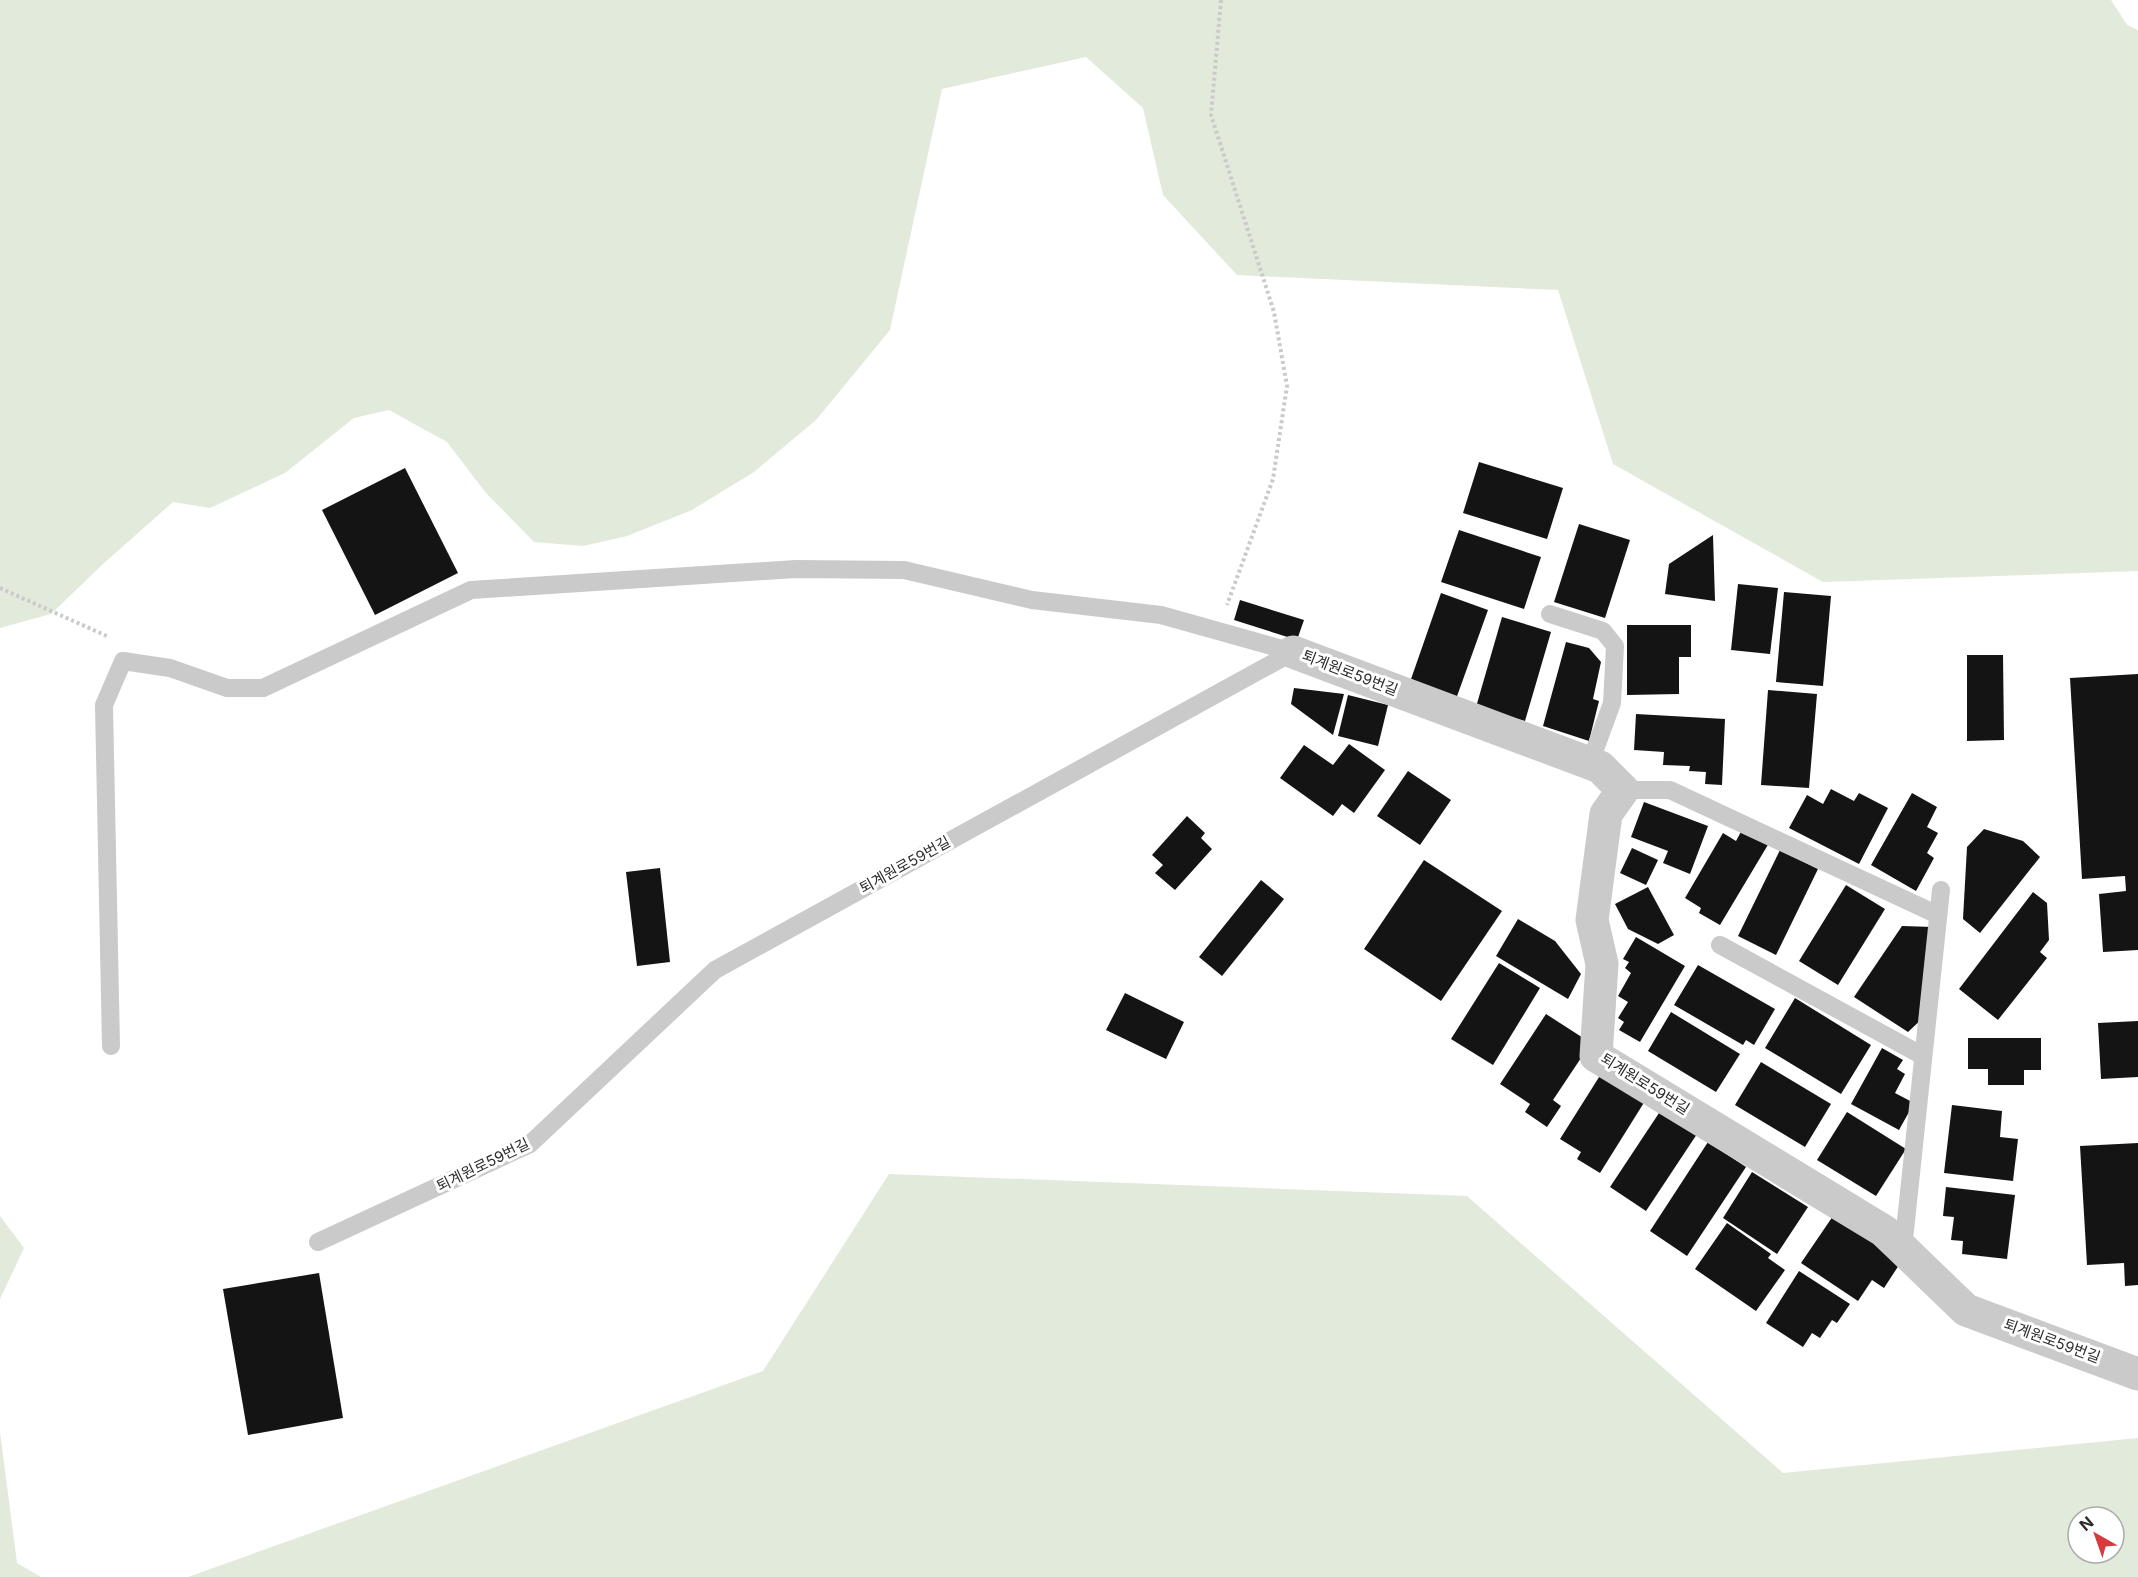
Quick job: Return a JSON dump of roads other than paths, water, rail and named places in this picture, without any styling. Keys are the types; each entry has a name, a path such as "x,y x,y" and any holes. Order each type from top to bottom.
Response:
{"street":[{"name":"퇴계원로59번길","path":"1293,652 1600,767 1623,790 1606,814 1592,920 1602,964 1596,1056 1884,1231 1966,1310 2138,1374"}],"lane":[{"path":"111,1046 104,705 123,661 170,669 227,688 263,688 471,590 796,569 904,570 1032,600 1161,615 1293,652"},
{"path":"1550,614 1602,631 1615,646 1612,703 1590,763"},
{"name":"퇴계원로59번길","path":"318,1242 531,1144 715,970 1293,652"},
{"path":"1623,790 1670,790 1938,915"},
{"path":"1903,1249 1941,890"},
{"path":"1720,945 1923,1056"}]}
